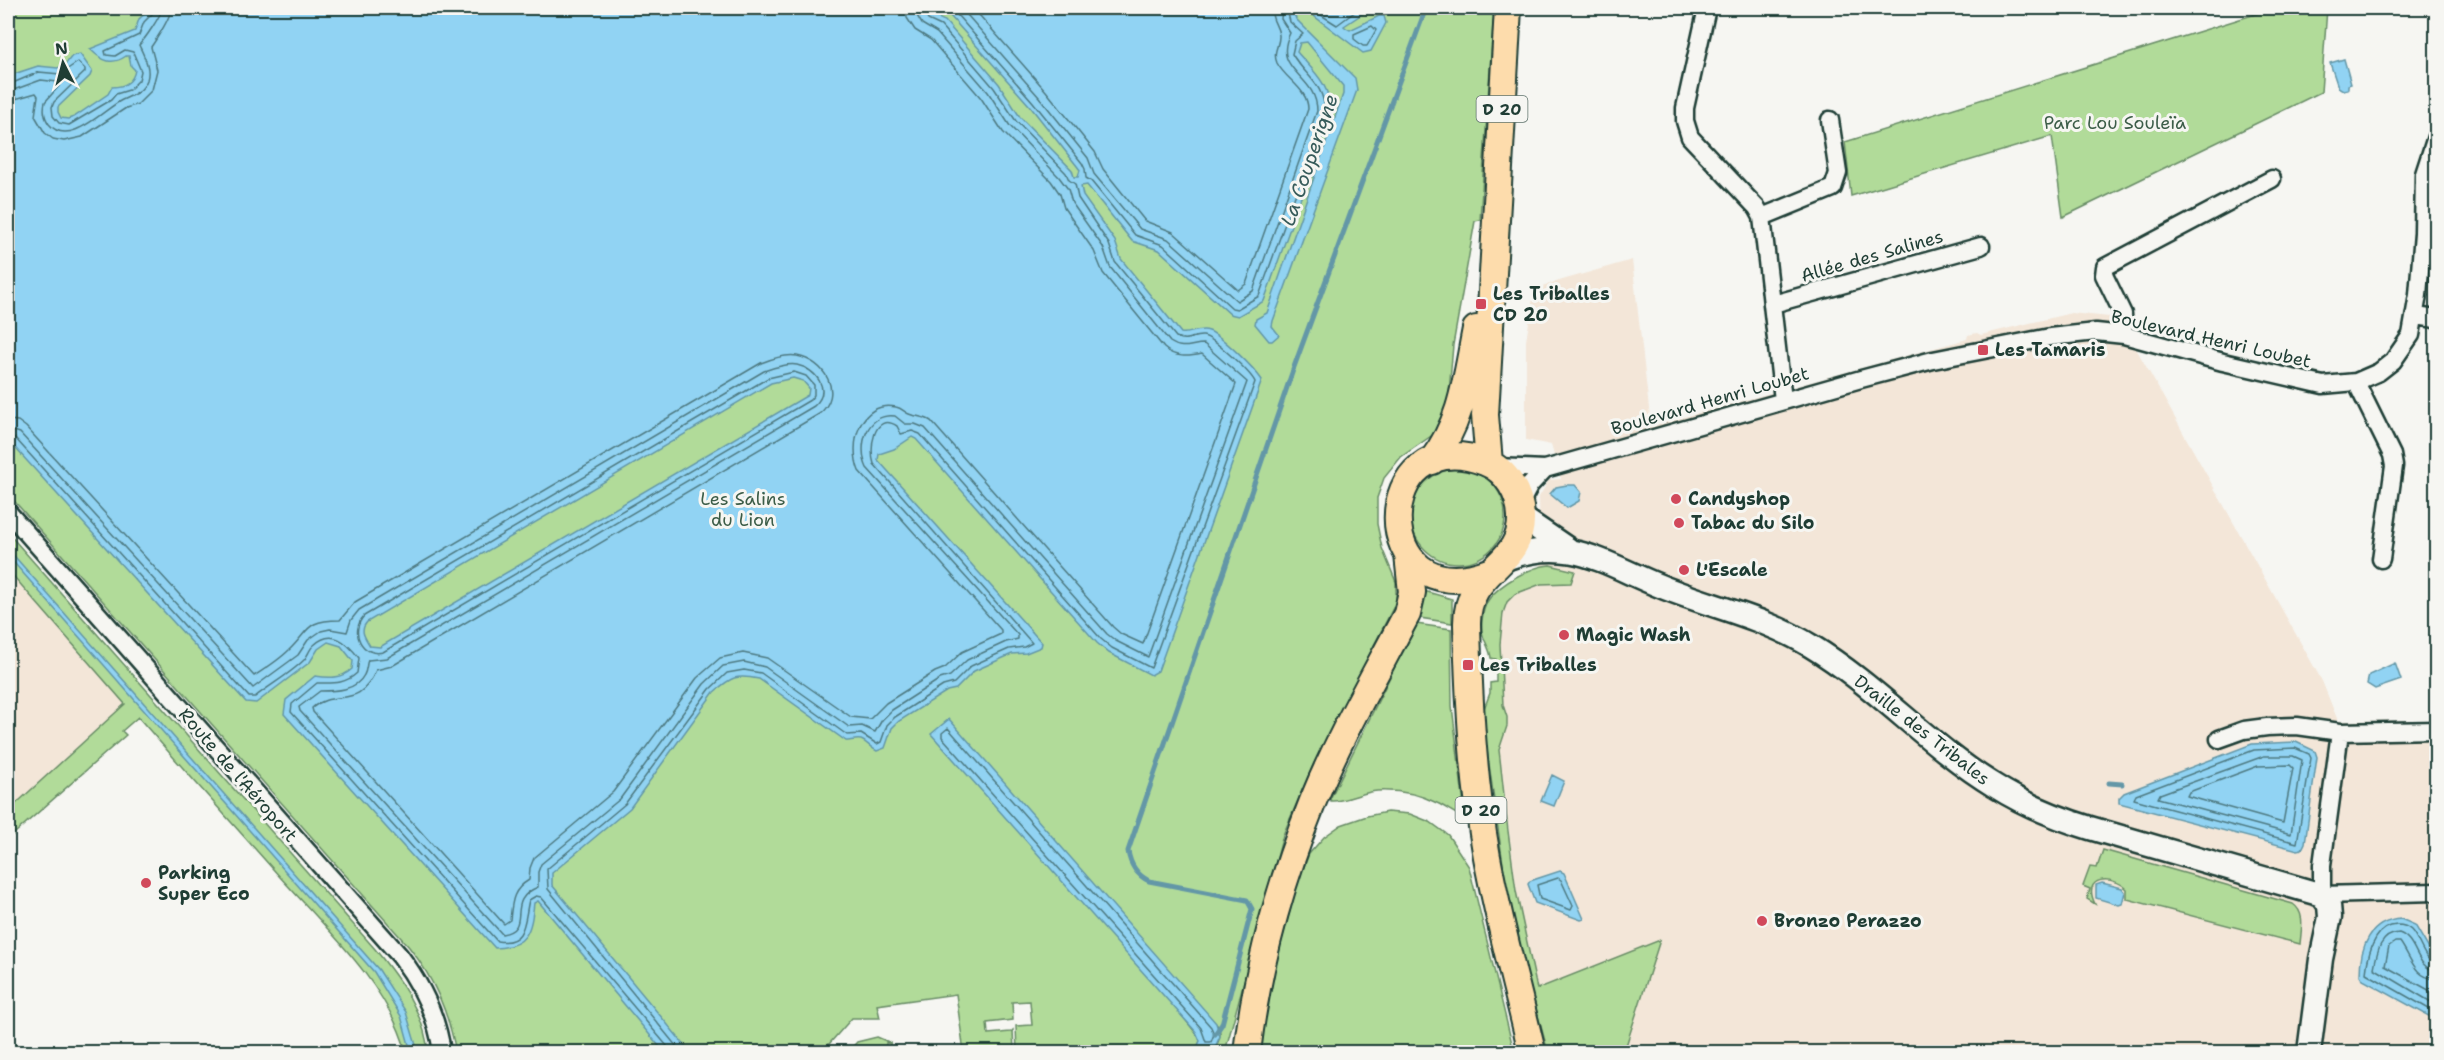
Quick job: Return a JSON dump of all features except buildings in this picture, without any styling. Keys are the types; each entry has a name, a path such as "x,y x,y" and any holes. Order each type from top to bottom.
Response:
{"main road":[{"name":"D 20","path":"1493,465 1485,415 1508,8"},
{"name":"D 20","path":"1432,461 1452,432 1460,410 1496,210"},
{"path":"1237,1053 1253,1004 1280,898 1313,802 1407,614 1412,592 1408,555 1400,539 1396,521 1398,502 1405,485 1432,461 1451,456 1471,456 1493,465 1509,481 1521,511 1520,532 1514,546 1497,566 1472,578 1455,580 1437,576 1421,567 1408,555"},
{"name":"D 20","path":"1497,566 1474,591 1467,614 1474,760 1486,855 1506,952 1532,1052"},
{"path":"1247,1053 1253,1004"}],"street":[{"path":"1707,8 1685,108 1687,131 1700,149 1757,208 1762,217 1783,400"},
{"path":"1762,217 1833,188 1838,173 1830,120"},
{"name":"Boulevard Henri Loubet","path":"1493,465 1545,469 1783,400 1933,360 2039,339 2096,332 2124,335 2223,362 2323,385 2356,382 2379,372 2393,361 2411,335 2416,316 2423,233 2424,174 2435,144"},
{"path":"2124,335 2124,314 2104,275 2105,267 2272,179"},
{"name":"Allée des Salines","path":"1773,304 1981,246"},
{"path":"2416,316 2436,319"},
{"path":"2356,382 2392,454 2393,478 2381,559"},
{"path":"1521,511 1530,485 1545,469"},
{"name":"Draille des Tribales","path":"1521,511 1568,549 1684,596 1783,630 1846,670 1951,755 1995,786 2027,804 2058,818 2090,828 2322,895"},
{"name":"Route de l'Aéroport","path":"8,512 400,956 430,1006 438,1028 442,1053"},
{"name":"Draille des Tribales","path":"1497,566 1535,550 1568,549"},
{"path":"2219,739 2244,730 2267,727 2297,726 2340,732 2436,730"},
{"path":"2309,1053 2320,966 2330,917 2329,905 2322,895 2322,865 2340,732"},
{"path":"2322,895 2436,892"}],"shaded area":[{"path":"1632,260 1651,426 1967,339 1968,335 1977,333 1981,335 2071,313 2119,318 2322,681 2338,721 2436,720 2436,1052 1624,1052 1660,940 1537,989 1516,891 1499,749 1507,726 1503,705 1500,644 1503,613 1507,601 1515,594 1541,584 1539,497 1549,480 1561,479 1551,445 1526,440 1526,341 1533,297 1545,285"},
{"path":"8,570 126,704 8,811"}],"green space":[{"name":"Les Salins du Lion","path":"8,8 1494,8 1480,220 1475,221 1453,345 1448,404 1443,421 1434,434 1401,457 1384,478 1377,498 1377,524 1382,548 1396,582 1396,602 1314,763 1283,835 1225,1052 1213,1052 1220,1036 1219,1028 1215,1023 1203,1016 1176,1008 1199,1037 1200,1041 1195,1052 1113,1052 1095,1049 1017,1052 1016,1026 1032,1025 1030,1001 1012,1002 1013,1020 987,1023 988,1034 1013,1030 1014,1052 964,1052 956,994 877,1005 880,1018 852,1018 822,1052 456,1052 449,1023 439,997 409,947 8,494"},
{"name":"Parc Lou Souleïa","path":"2275,8 2327,8 2321,92 2063,217 2052,136 1851,196 1845,142"},
{"path":"1458,469 1476,473 1491,483 1501,498 1505,516 1501,534 1491,549 1476,559 1458,563 1440,559 1425,549 1415,534 1411,516 1415,498 1425,483 1440,473"},
{"path":"8,533 375,949 402,985 416,1010 426,1037 428,1052 406,1052 398,1028 385,1004 354,959 138,717 122,731 126,735 8,839 8,811 125,704 8,570"},
{"path":"1550,565 1575,571 1571,583 1541,584 1515,594 1507,602 1503,613 1500,644 1503,705 1507,726 1499,750 1516,891 1537,989 1660,940 1624,1052 1548,1052 1510,914 1482,714 1490,693 1490,683 1496,682 1496,659 1491,658 1484,638 1482,619 1487,602 1500,588 1525,572"},
{"path":"1424,591 1452,599 1452,623 1420,618"},
{"path":"1416,624 1451,629 1452,706 1465,815 1463,817 1430,800 1393,791 1365,793 1342,800 1331,801 1330,799"},
{"path":"1387,812 1410,814 1430,822 1448,835 1469,867 1514,1052 1258,1052 1275,965 1298,882 1309,854 1324,837 1341,825"},
{"path":"2103,850 2293,904 2301,917 2300,944 2127,899 2127,889 2114,881 2100,880 2095,883 2092,887 2092,894 2095,904 2087,899 2090,889 2083,886 2090,867 2097,868"},
{"path":"877,1037 891,1043 890,1045 886,1042 886,1052 848,1052 857,1042"}],"water":[{"name":"Les Salins du Lion","path":"151,8 927,8 933,16 945,21 999,84 1020,117 1072,170 1074,177 1078,177 1080,170 1077,166 1029,105 943,8 1371,8 1344,26 1350,30 1379,16 1384,16 1386,23 1371,51 1363,53 1311,14 1299,10 1294,14 1296,19 1355,78 1357,90 1273,321 1272,326 1279,335 1272,341 1269,341 1255,324 1256,319 1267,313 1343,94 1343,86 1307,42 1300,43 1297,52 1325,86 1331,113 1264,301 1238,316 1230,314 1159,250 1132,241 1087,185 1081,186 1083,196 1115,241 1121,259 1181,333 1202,330 1215,334 1237,353 1262,380 1158,671 1151,675 1109,653 1097,643 912,437 894,449 879,454 878,460 1042,643 1041,647 1026,653 1012,654 974,671 956,689 947,691 899,721 892,728 885,748 877,751 861,740 846,741 759,679 734,678 714,692 630,808 552,873 552,885 687,1048 687,1052 664,1052 538,901 534,903 526,936 515,944 495,948 284,714 286,700 315,676 335,677 344,675 352,669 353,661 341,646 328,642 318,649 310,662 256,703 246,702 8,440 8,81 14,74 38,66 58,68 65,65 72,56 80,54 92,71 90,76 58,107 61,118 74,117 108,94 112,87 124,85 132,78 135,70 131,66 129,56 116,61 107,61 90,49 135,31 139,19","holes":["793,378 803,381 809,388 808,395 380,647 370,646 363,631 367,622 771,383"]},
{"path":"2344,59 2351,84 2348,85 2348,89 2343,90 2338,87 2330,63"},
{"path":"1575,485 1581,492 1579,501 1567,508 1550,494 1556,487"},
{"path":"8,549 379,970 406,1012 418,1052 411,1052 401,1016 374,972 8,556"},
{"path":"2395,663 2401,680 2375,689 2367,684 2369,675"},
{"path":"949,719 1216,1023 1220,1036 1213,1052 1195,1052 1200,1041 1196,1032 931,734"},
{"path":"2296,742 2315,751 2317,757 2305,843 2302,849 2298,850 2119,803 2119,798 2124,793 2252,744"},
{"path":"1552,775 1564,781 1554,806 1541,801"},
{"path":"1560,871 1564,873 1584,919 1581,920 1535,903 1528,884 1530,881"},
{"path":"2102,883 2122,888 2125,892 2122,904 2096,898 2096,885"},
{"path":"2401,919 2415,925 2436,961 2436,1020 2363,980 2360,975 2362,954 2374,930 2390,921"}],"waterway":[{"path":"1215,1034 1222,1024 1252,909 1247,900 1149,881 1135,869 1128,851 1294,367 1426,8"},
{"name":"La Couperigne","path":"2109,783 2122,784"}],"place":[{"name":"Les Triballes CD 20","path":"1481,304"},
{"name":"Les Tamaris","path":"1983,350"},
{"name":"Candyshop","path":"1676,499"},
{"name":"Tabac du Silo","path":"1679,523"},
{"name":"L'Escale","path":"1684,570"},
{"name":"Magic Wash","path":"1564,635"},
{"name":"Les Triballes","path":"1468,665"},
{"name":"Parking Super Eco","path":"146,883"},
{"name":"Bronzo Perazzo","path":"1762,921"}]}
